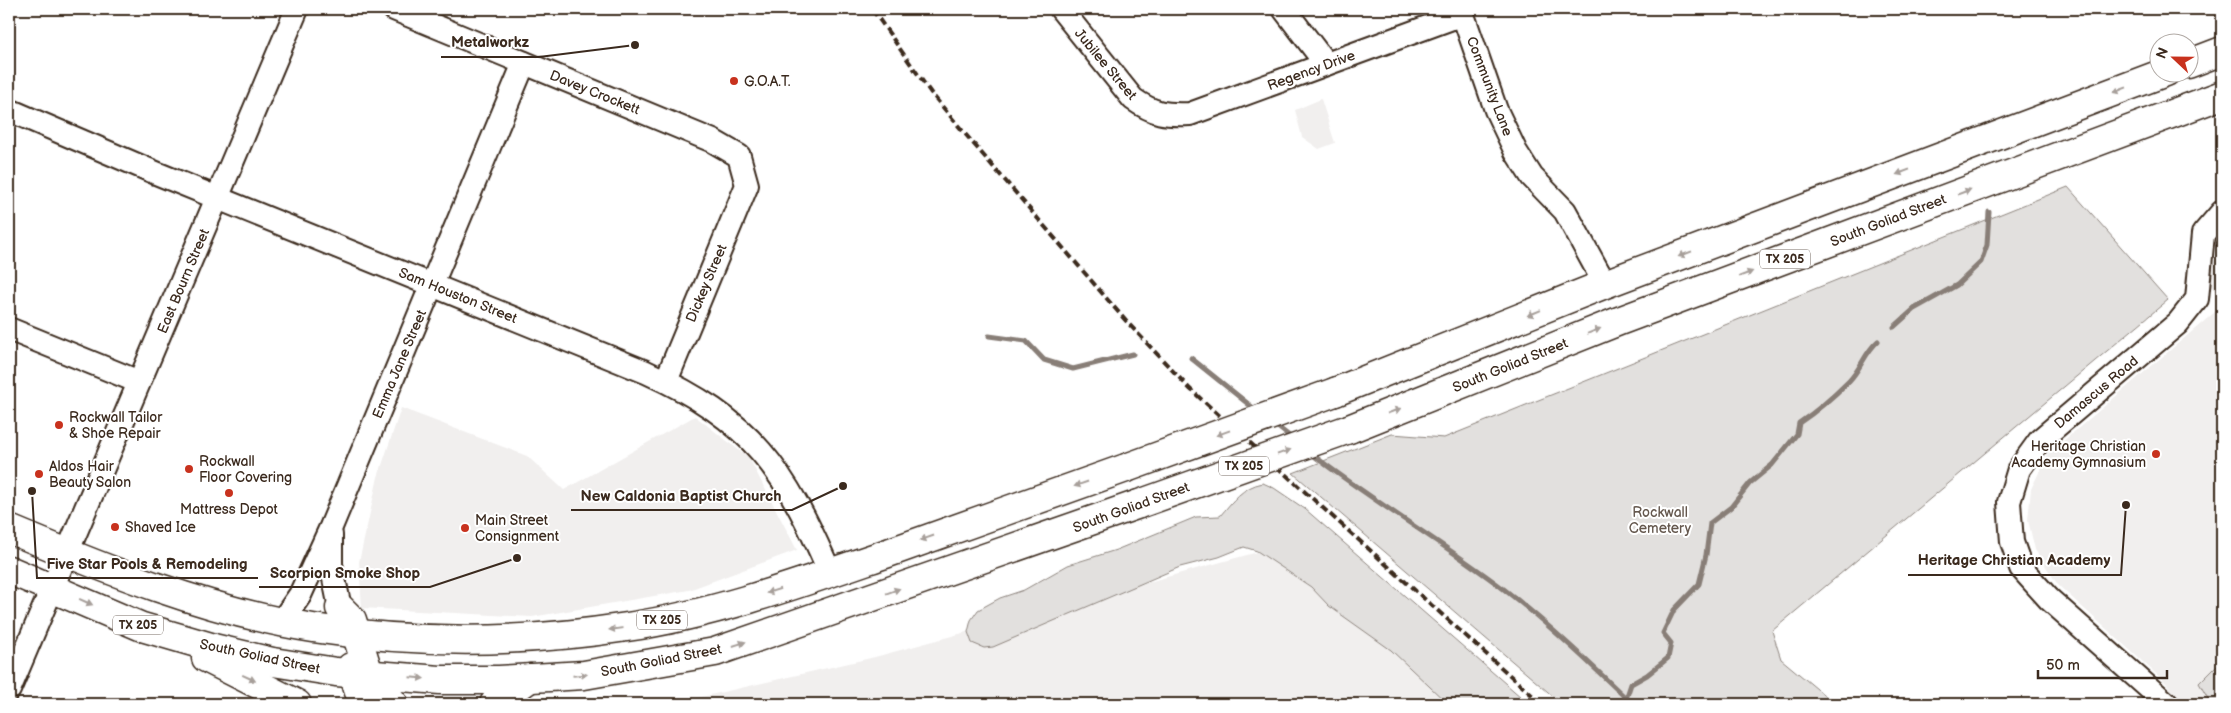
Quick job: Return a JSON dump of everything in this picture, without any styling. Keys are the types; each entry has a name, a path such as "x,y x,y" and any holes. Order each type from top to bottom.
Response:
{"main road":[{"path":"2198,60 2222,51"},
{"name":"TX 205","path":"9,530 186,597 312,628 345,624 440,639 498,639 538,638 628,627 739,602 830,573 1126,468 1335,392 1605,284 2148,79"},
{"name":"South Goliad Street","path":"9,570 142,627 214,648 273,662 361,674 440,680 530,678 584,674 715,652 1349,429 1619,321 2222,95"},
{"path":"345,624 361,674 359,692 368,704"},
{"path":"142,627 260,683 297,704"},
{"path":"361,674 394,704"},
{"path":"494,704 530,678"}],"street":[{"name":"Davey Crockett","path":"394,9 714,141 740,156 747,184"},
{"name":"Jubilee Street","path":"1061,9 1133,99 1147,109 1156,112"},
{"path":"1284,9 1326,64"},
{"name":"East Bourn Street","path":"9,690 219,197 289,11"},
{"name":"Regency Drive","path":"1156,112 1166,115 1190,114 1462,12"},
{"name":"Community Lane","path":"1462,12 1496,110 1516,152 1532,177 1565,211 1605,284"},
{"name":"Emma Jane Street","path":"282,621 300,595 331,527 524,63"},
{"name":"Sam Houston Street","path":"9,110 666,380 688,392 725,416 753,441 769,460 802,511 830,573"},
{"name":"Dickey Street","path":"666,380 747,184"},
{"name":"Damascus Road","path":"2167,704 2049,599 2021,568 2012,542 2009,502 2019,469 2040,440 2178,323 2197,299 2203,234 2222,212"},
{"path":"9,329 139,382"},
{"name":"Emma Jane Street","path":"331,527 331,564 345,624"}],"shaded area":[{"path":"1321,99 1335,143 1319,149 1302,137 1295,110"},
{"path":"2222,253 2222,297 2209,285 2211,264"},
{"path":"2222,306 2222,704 2183,704 2165,682 2058,585 2035,550 2028,520 2031,489 2048,454"},
{"path":"401,408 527,456 564,490 695,416 749,458 797,550 689,590 532,617 362,608 359,562 378,477"},
{"path":"1276,547 1462,704 671,704 875,657"}],"green space":[{"name":"Rockwall Cemetery","path":"2068,187 2168,300 1772,631 1781,659 1835,704 1562,704 1293,473 1392,434 1444,438"},
{"path":"1263,483 1274,488 1305,509 1529,704 1448,704 1391,650 1329,606 1311,587 1257,551 1244,547 1219,557 1180,567 993,647 984,648 972,643 968,632 971,620 978,610 1000,598 1024,590 1068,565 1116,550 1196,517 1220,516 1244,491"},
{"path":"2222,660 2222,704 2211,704 2199,683"}],"waterway":[{"path":"1894,327 1914,309 1957,285 1981,262 1987,245 1989,212"},
{"path":"989,336 1026,341 1044,360 1073,369 1133,354"},
{"path":"1626,699 1631,684 1647,675 1668,658 1671,643 1663,633 1674,610 1699,584 1706,555 1710,523 1731,507 1750,483 1772,465 1797,434 1799,423 1825,404 1849,381 1878,341"},
{"path":"1191,358 1257,411"},
{"path":"1274,424 1293,439"},
{"path":"1309,452 1505,590 1570,645 1632,704"}],"railway":[{"path":"872,9 931,93 972,142 1126,321 1190,389 1542,704"}],"place":[{"name":"Metalworkz","path":"635,45"},
{"name":"G.O.A.T.","path":"734,81"},
{"name":"Rockwall Tailor & Shoe Repair","path":"59,425"},
{"name":"Heritage Christian Academy Gymnasium","path":"2156,454"},
{"name":"Rockwall Floor Covering","path":"189,469"},
{"name":"Aldos Hair Beauty Salon","path":"39,474"},
{"name":"New Caldonia Baptist Church","path":"843,486"},
{"name":"Five Star Pools & Remodeling","path":"32,491"},
{"name":"Mattress Depot","path":"229,493"},
{"name":"Heritage Christian Academy","path":"2126,505"},
{"name":"Shaved Ice","path":"115,527"},
{"name":"Main Street Consignment","path":"465,528"},
{"name":"Scorpion Smoke Shop","path":"517,558"}]}
